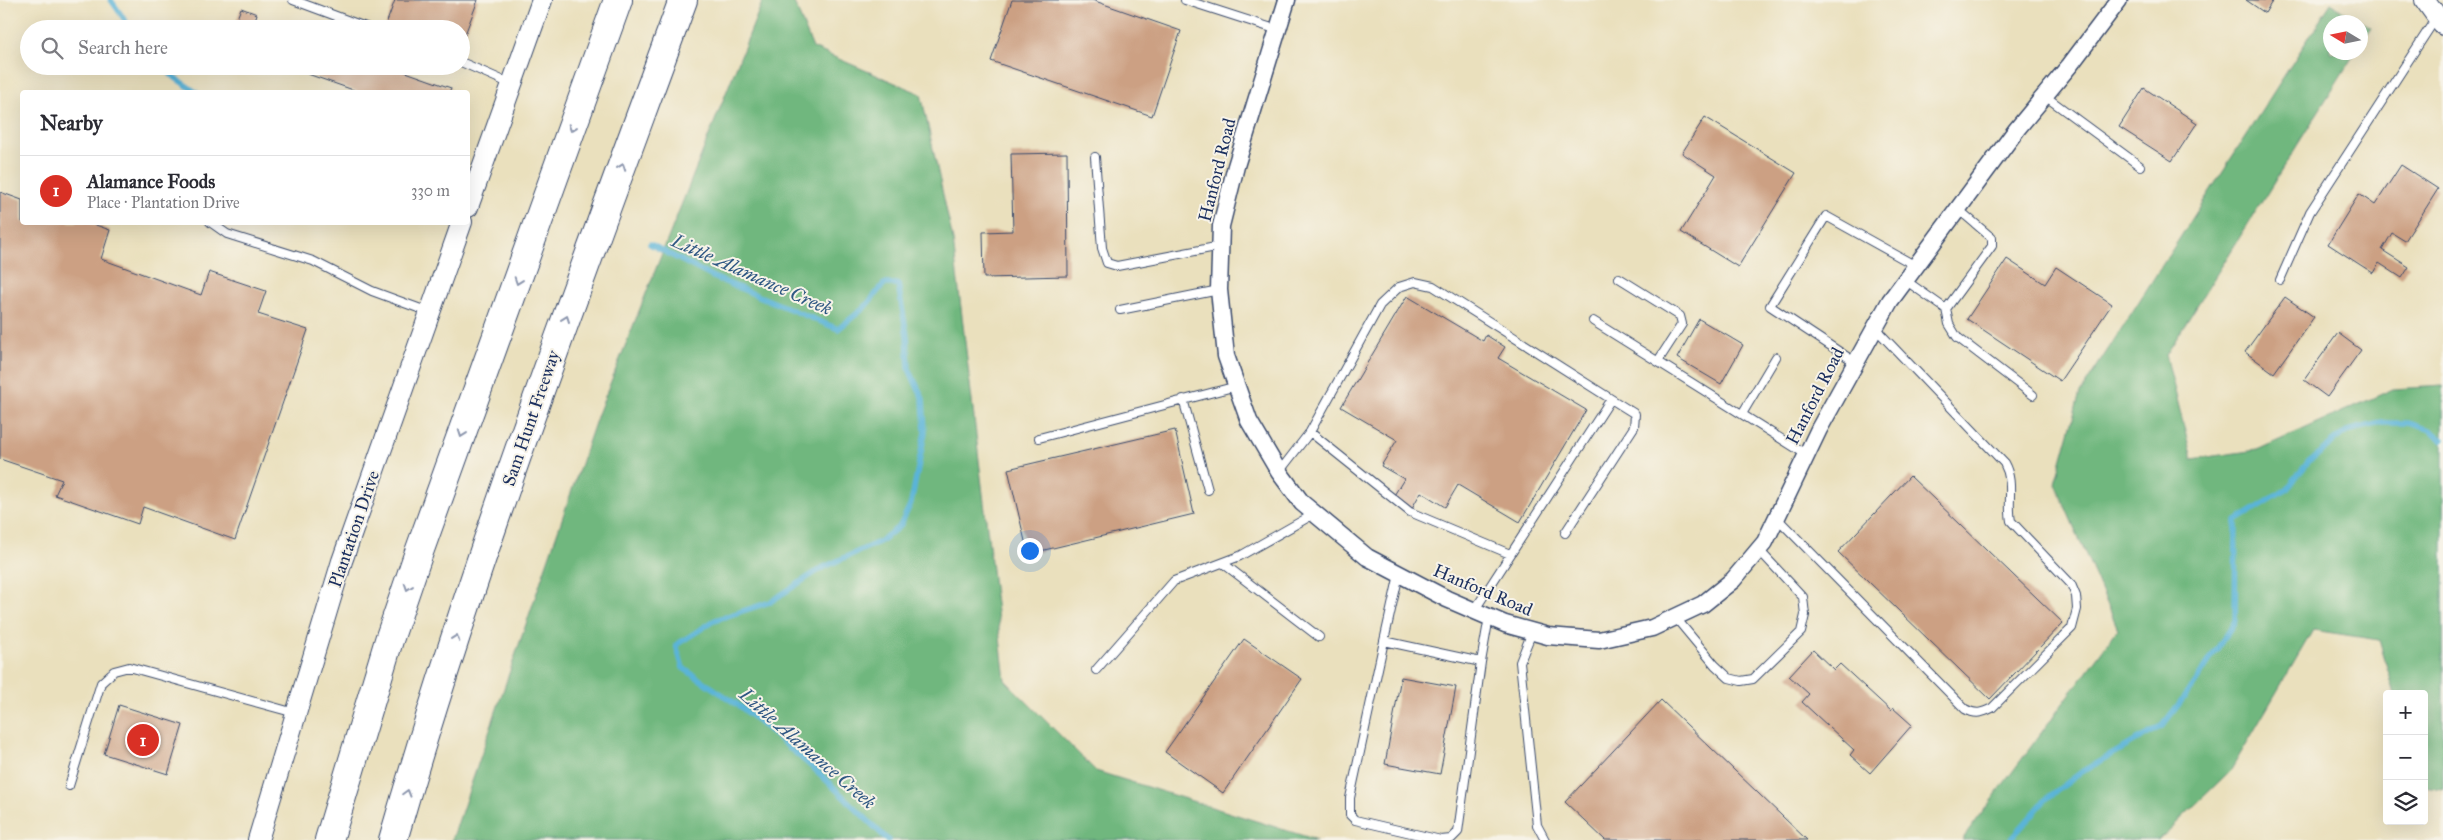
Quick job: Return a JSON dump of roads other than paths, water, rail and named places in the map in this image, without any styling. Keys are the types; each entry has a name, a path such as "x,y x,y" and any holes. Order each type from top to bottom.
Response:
{"highway":[{"path":"329,840 404,598 616,0"},
{"name":"Sam Hunt Freeway","path":"393,840 425,728 534,408 683,0"}],"street":[{"path":"470,201 542,0"},
{"name":"Hanford Road","path":"1287,0 1236,166 1222,226 1219,290 1226,356 1249,421 1279,472 1302,503 1367,558 1481,614 1548,636 1599,640 1652,628 1703,604 1725,586 1758,549 1777,518 1807,455 1874,327 1905,280 1958,209 2120,0"},
{"name":"Plantation Drive","path":"258,840 342,561 461,225"}],"lane":[{"path":"293,0 347,20"},
{"path":"1185,0 1278,30"},
{"path":"2280,280 2310,212 2435,14"},
{"path":"470,66 512,84"},
{"path":"2045,96 2140,166"},
{"path":"1095,158 1102,248 1107,263 1117,266 1221,246"},
{"path":"1946,309 1992,246 1992,238 1958,209"},
{"path":"1855,362 1770,306 1826,216 1916,266"},
{"path":"214,225 227,234 313,261 372,290 429,312"},
{"path":"1619,278 1680,316 1682,324 1658,361"},
{"path":"1905,280 1946,309 1949,324 1957,337 2034,395"},
{"path":"1279,472 1310,432 1380,306 1399,287 1415,282 1433,286 1635,414 1634,427 1565,533"},
{"path":"1120,310 1219,290"},
{"path":"1593,320 1807,455"},
{"path":"1777,518 1965,709 1972,713 1982,713 1992,708 2072,628 2076,609 2074,590 2071,584 2011,521 2009,507 2011,475 2004,463 1874,327"},
{"path":"1742,414 1776,357"},
{"path":"1038,438 1237,386"},
{"path":"1183,399 1208,490"},
{"path":"1399,574 1350,798 1350,814 1355,820 1441,840 1451,839 1458,832 1481,662 1481,614 1510,554 1610,399"},
{"path":"1310,432 1410,512 1510,554"},
{"path":"1096,670 1174,580 1224,564 1314,514"},
{"path":"1675,617 1715,665 1729,678 1741,681 1753,679 1801,632 1805,615 1802,597 1758,549"},
{"path":"1224,564 1319,637"},
{"path":"1532,632 1520,662 1537,825 1545,840"},
{"path":"1384,641 1481,662"},
{"path":"69,786 101,683 114,671 129,667 295,713"}],"waterway":[{"name":"Little Alamance Creek","path":"111,0 125,20"},
{"name":"Little Alamance Creek","path":"171,75 193,90"},
{"name":"Little Alamance Creek","path":"650,244 713,277 838,329 864,308 884,284 898,284 907,336 909,369 923,399 925,432 911,503 900,526 879,542 822,568 770,602 715,620 676,645 683,668 741,707 772,733 820,774 888,840"},
{"name":"Little Alamance Creek","path":"2010,840 2046,799 2083,771 2162,726 2195,683 2235,621 2236,521 2287,489 2309,461 2347,431 2381,423 2409,423 2430,430 2443,440"}],"place":[{"name":"Alamance Foods","path":"143,740"}]}
